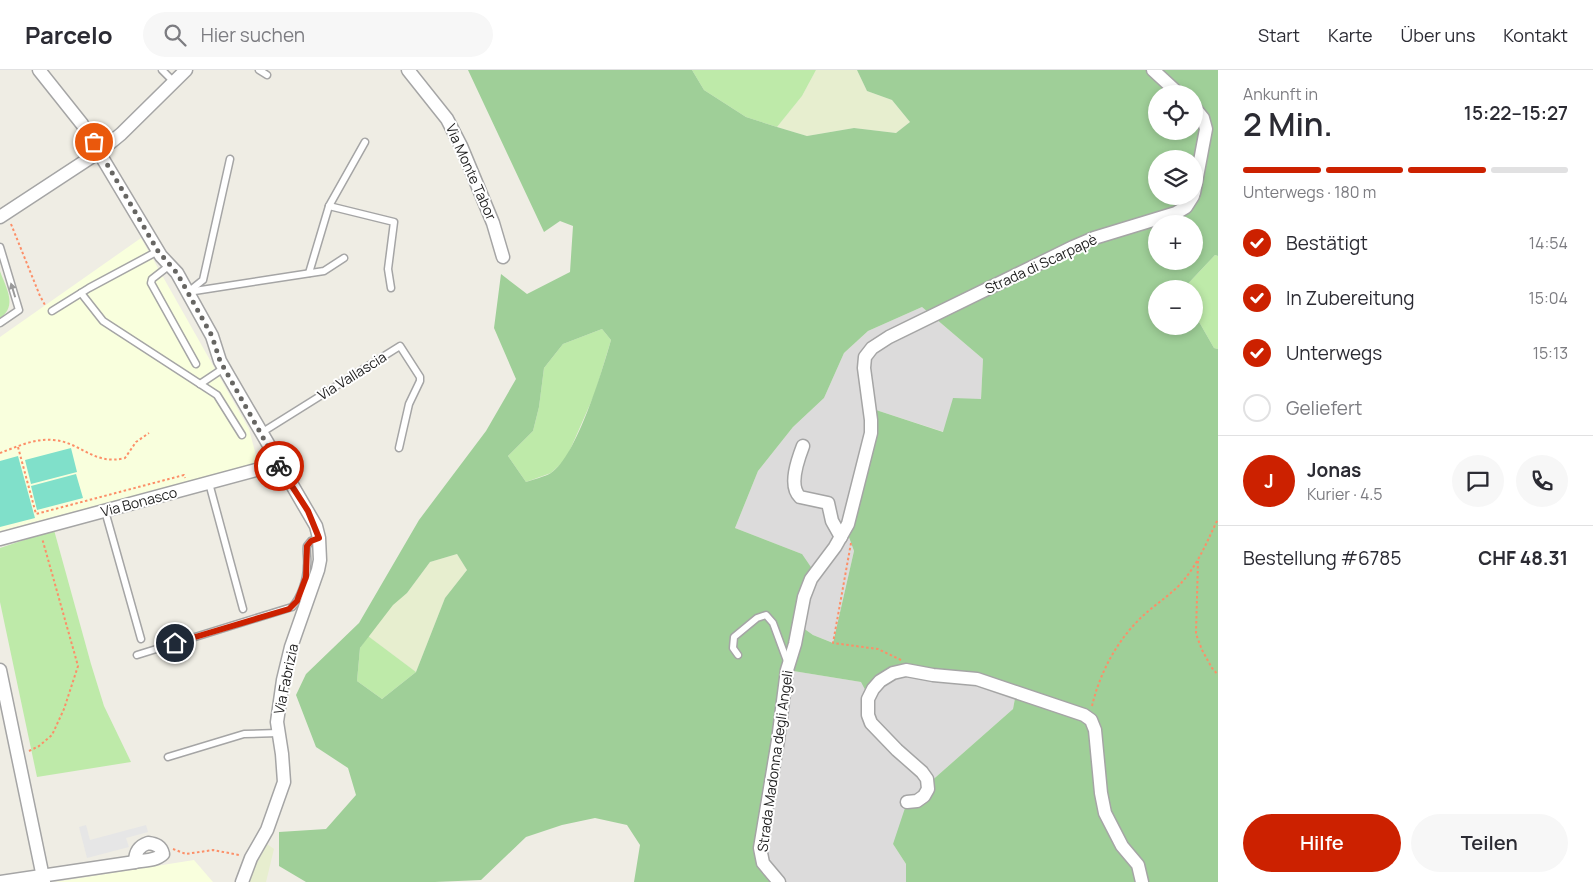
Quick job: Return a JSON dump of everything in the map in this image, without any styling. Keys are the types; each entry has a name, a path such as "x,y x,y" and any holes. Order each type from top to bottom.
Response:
{"street":[{"path":"3,215 99,152 186,70"},
{"name":"Via Monte Tabor","path":"408,70 447,118 493,223 504,257"},
{"path":"1153,70 1170,85"},
{"name":"Via Fabrizia","path":"42,71 75,114 158,251 177,273 212,336 224,368 278,464 308,511 319,538 318,570 286,661 277,722 284,782 267,830 251,858 242,882"},
{"name":"Strada di Scarpapè","path":"1202,150 1206,128 1203,118"},
{"name":"Strada di Scarpapè","path":"866,354 889,337 1072,247 1094,238 1176,213 1187,205"},
{"name":"Strada Madonna degli Angeli","path":"778,882 763,863 760,848 788,665 795,644 808,584 843,533 851,514 871,433 864,368 866,354"},
{"path":"803,446 795,476 797,494 828,503 832,521 843,533"},
{"name":"Via Bonasco","path":"0,539 278,464"},
{"path":"0,670 43,878"},
{"path":"907,802 917,801 924,796 928,789 927,779 872,723 868,715 868,702 873,689 880,681 900,670 977,679 1089,718 1094,726 1098,742 1101,793 1105,813 1122,846 1138,865 1142,882"},
{"path":"0,882 43,878 135,862"}],"lane":[{"path":"162,70 174,82"},
{"path":"259,70 267,75"},
{"path":"309,273 329,206 366,142"},
{"path":"188,292 203,280 230,159"},
{"path":"329,206 394,222 388,269 391,288"},
{"path":"0,247 19,310 0,323"},
{"path":"52,311 158,251"},
{"path":"188,292 324,271 344,258"},
{"path":"170,265 152,279 151,283 196,364"},
{"path":"81,293 99,318 217,395 242,436"},
{"name":"Via Vallascia","path":"260,433 400,346 420,377 420,381 409,404 399,448"},
{"path":"200,384 224,368"},
{"path":"209,483 243,609"},
{"path":"105,511 141,639"},
{"path":"137,655 292,607 297,601 306,577 307,546 311,541 319,538"},
{"path":"738,655 733,648 734,637 757,618 766,616 773,623 788,665"},
{"path":"168,757 244,734 278,733"}],"path":[{"path":"3,215 44,304 52,311"},
{"path":"0,453 43,440 54,440 71,444 97,458 117,460 125,458 136,442 149,433"},
{"path":"18,447 36,514 184,475 189,489"},
{"path":"1089,718 1097,685 1112,655 1137,622 1175,589 1198,561 1218,518"},
{"path":"18,757 39,746 52,735 64,709 78,666 39,529"},
{"path":"843,533 852,542 833,643 878,649 899,658 912,670"},
{"path":"1198,561 1196,634 1202,650 1218,675"},
{"path":"186,854 213,850 251,858"}],"shaded area":[{"path":"816,70 857,70 867,91 892,100 910,122 896,133 854,128 807,136 777,127 802,96"},
{"path":"141,238 249,429 258,463 0,531 0,337"},
{"path":"922,307 983,359 981,399 944,432 876,410 846,529 854,551 833,643 813,635 799,625 802,554 735,528 758,471 793,427 824,398 844,353 868,331"},
{"path":"457,554 467,570 445,598 416,672 368,636 393,604 407,593 430,562"},
{"path":"787,670 861,682 900,670 1016,693 1013,709 928,784 893,844 906,864 906,882 775,882 763,863"},
{"path":"86,825 90,840 146,825 148,832 126,838 129,847 87,858 79,827"},
{"path":"267,844 274,849 266,882 249,882 249,878"},
{"path":"194,860 213,882 55,882"}],"green space":[{"path":"468,70 692,70 704,90 746,117 807,136 854,128 896,133 910,122 892,100 867,91 857,70 1218,70 1218,256 1215,255 1203,268 1203,215 1148,215 1148,270 1201,270 1191,280 1148,280 1148,335 1203,335 1203,329 1214,348 1218,349 1218,882 906,882 906,864 893,844 907,802 913,802 928,784 1013,709 1016,693 906,670 869,697 861,682 787,670 760,848 775,882 634,882 640,845 627,825 595,818 562,825 526,837 481,880 306,882 279,866 279,832 326,829 356,795 348,768 316,747 296,695 306,674 359,623 419,520 486,431 516,379 494,328 501,274 527,294 570,272 573,226 560,221 544,232","holes":["922,307 983,359 981,399 953,398 943,432 876,410 846,529 854,551 833,643 813,635 799,625 815,573 802,554 735,528 758,471 793,427 824,398 844,353 868,331","602,329 611,340 579,432 561,464 551,473 526,482 508,456 533,431 539,407 544,368 563,344","457,554 467,570 445,598 416,672 382,699 357,681 360,648 393,605 407,593 430,562"]},
{"path":"692,70 816,70 802,96 777,127 746,117 704,90"},
{"path":"1215,255 1218,256 1218,349 1214,348 1203,329 1203,280 1191,280 1203,270"},
{"path":"0,271 9,296 9,302 8,308 0,318"},
{"path":"602,329 611,340 595,393 566,459 551,473 526,482 508,456 533,431 539,407 544,368 563,344"},
{"path":"71,448 77,472 31,484 25,460"},
{"path":"18,456 35,518 0,527 0,461"},
{"path":"76,474 83,498 37,510 31,486"},
{"path":"54,530 104,706 131,762 37,777 0,602 0,548"},
{"path":"368,636 416,672 382,699 357,681 360,648"}],"way so far":[{"path":"94,142 158,251 177,273 212,336 220,361 279,466"}],"route":[{"path":"175,643 289,609 295,605 306,577 306,549 308,543 319,538 316,526 308,511 279,466"}]}
